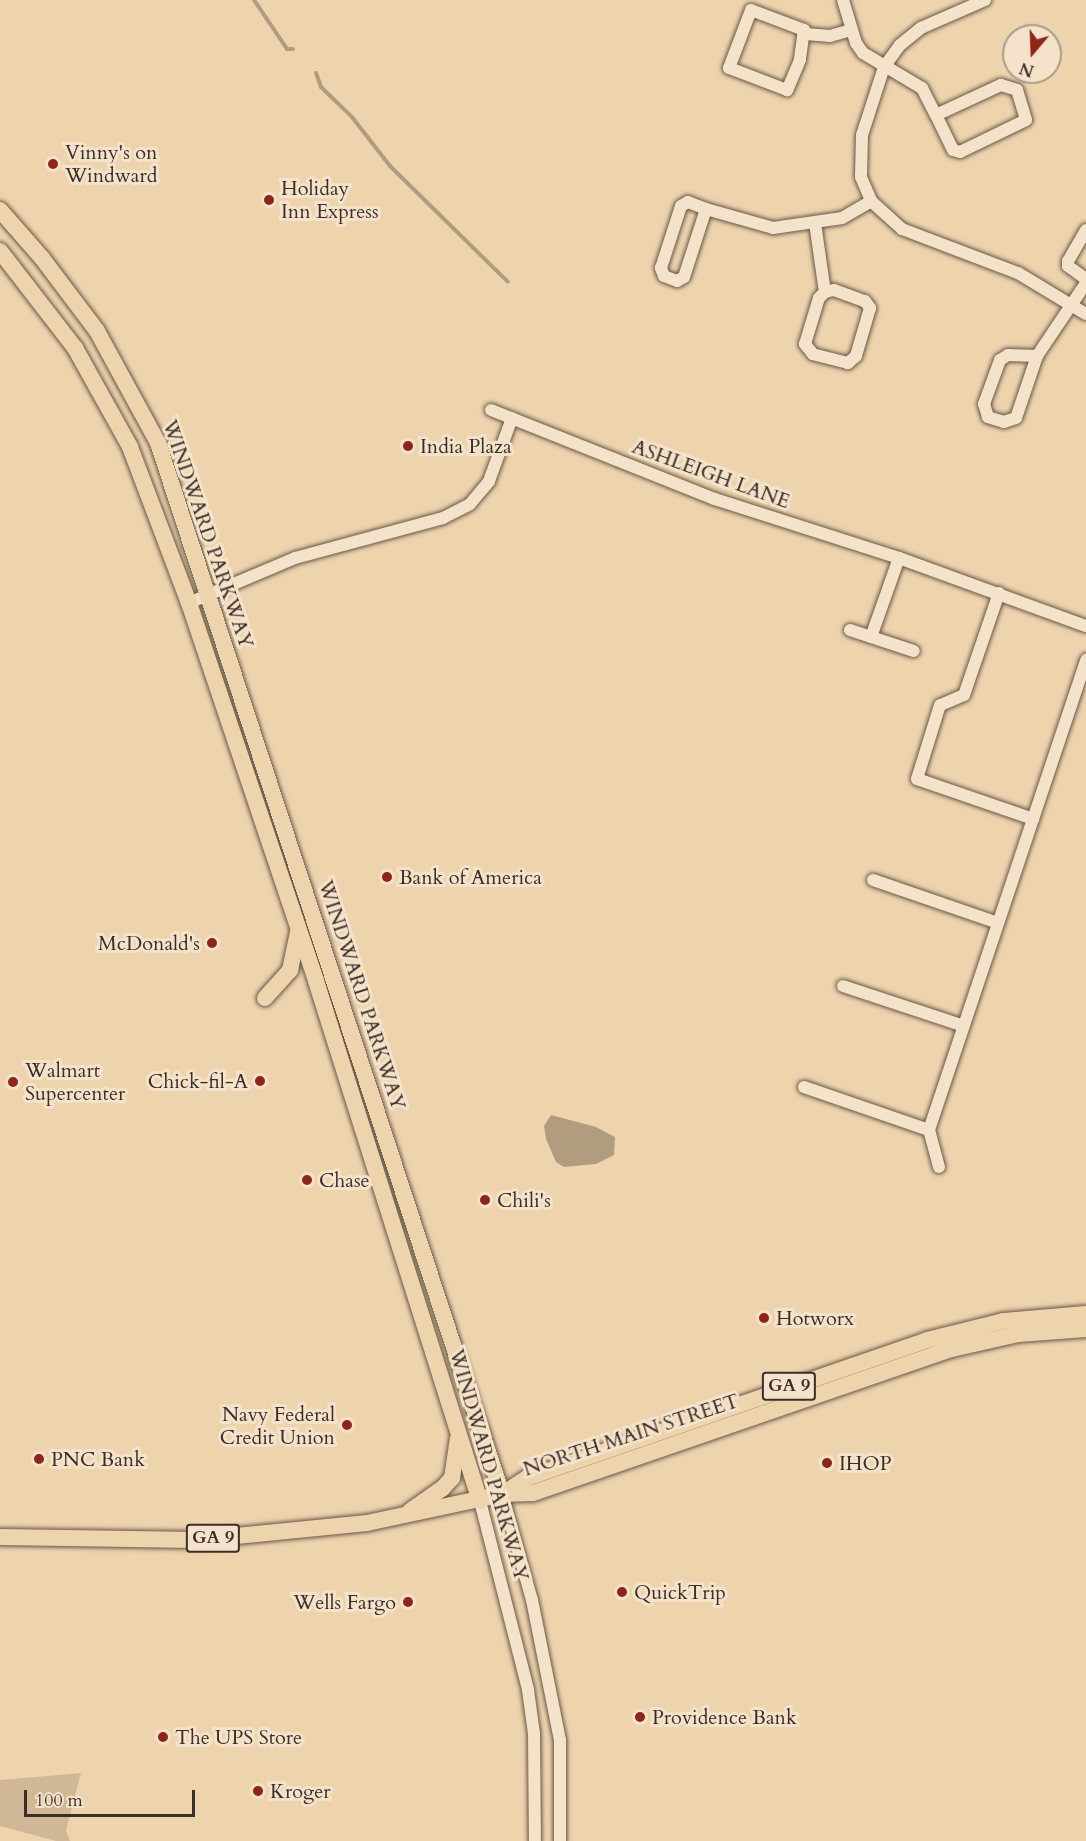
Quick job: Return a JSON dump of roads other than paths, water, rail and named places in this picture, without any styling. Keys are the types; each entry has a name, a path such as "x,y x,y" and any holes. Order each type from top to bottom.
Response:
{"main road":[{"name":"WINDWARD PARKWAY","path":"0,210 71,294 139,403 158,443 502,1494"},
{"name":"WINDWARD PARKWAY","path":"0,251 69,339 108,402 130,447 189,603 298,929 480,1501"},
{"path":"265,998 290,970 298,929"},
{"name":"NORTH MAIN STREET","path":"502,1494 527,1478 927,1340 1004,1321 1086,1314"},
{"name":"NORTH MAIN STREET","path":"502,1494 533,1493 555,1486 952,1349 1018,1334 1086,1329"},
{"path":"402,1516 442,1490 452,1478 459,1431"},
{"name":"GA 9","path":"0,1537 196,1540 402,1516 480,1501 502,1494"}],"street":[{"path":"843,0 851,30 863,53 922,88 948,146 960,152 1021,126 1027,114 1017,90 1007,84 936,115"},
{"path":"985,0 921,28 900,45 884,67 859,151 861,177 871,201 902,230 1018,273 1086,314"},
{"path":"806,34 787,90 729,68 751,10 801,28 806,34 830,36 851,30"},
{"path":"706,209 684,277 677,281 664,276 661,268 681,206 688,202 762,228 842,218 871,201"},
{"path":"815,223 825,292 805,344 813,354 848,363 856,356 870,308 855,297 834,290 825,292"},
{"path":"1037,357 1008,355 1000,360 984,404 988,417 1004,422 1016,418 1037,357 1086,281 1068,266 1068,261 1086,230"},
{"name":"ASHLEIGH LANE","path":"491,410 715,500 899,558 1086,626"},
{"path":"189,603 295,558 443,518 470,504 489,481 512,418"},
{"path":"871,637 899,558"},
{"path":"999,593 964,695 940,705 917,779 1033,819"},
{"path":"850,630 914,651"},
{"path":"939,1167 930,1130 1086,660"},
{"path":"873,880 998,923"},
{"path":"843,986 964,1026"},
{"path":"804,1087 930,1130"},
{"name":"WINDWARD PARKWAY","path":"502,1494 532,1600 560,1740 560,1841"},
{"name":"WINDWARD PARKWAY","path":"480,1501 528,1690 537,1795 535,1841"}],"waterway":[{"path":"254,0 287,49 293,49"},
{"path":"316,73 321,87 352,117 390,166 508,282"}],"place":[{"name":"Vinny's on Windward","path":"53,164"},
{"name":"Holiday Inn Express","path":"269,200"},
{"name":"India Plaza","path":"408,446"},
{"name":"Bank of America","path":"387,877"},
{"name":"McDonald's","path":"212,943"},
{"name":"Chick-fil-A","path":"260,1081"},
{"name":"Walmart Supercenter","path":"13,1082"},
{"name":"Chase","path":"307,1180"},
{"name":"Chili's","path":"485,1200"},
{"name":"Hotworx","path":"764,1318"},
{"name":"Navy Federal Credit Union","path":"347,1425"},
{"name":"PNC Bank","path":"39,1459"},
{"name":"IHOP","path":"827,1463"},
{"name":"QuickTrip","path":"622,1592"},
{"name":"Wells Fargo","path":"408,1602"},
{"name":"Providence Bank","path":"640,1717"},
{"name":"The UPS Store","path":"163,1737"},
{"name":"Kroger","path":"258,1791"}]}
